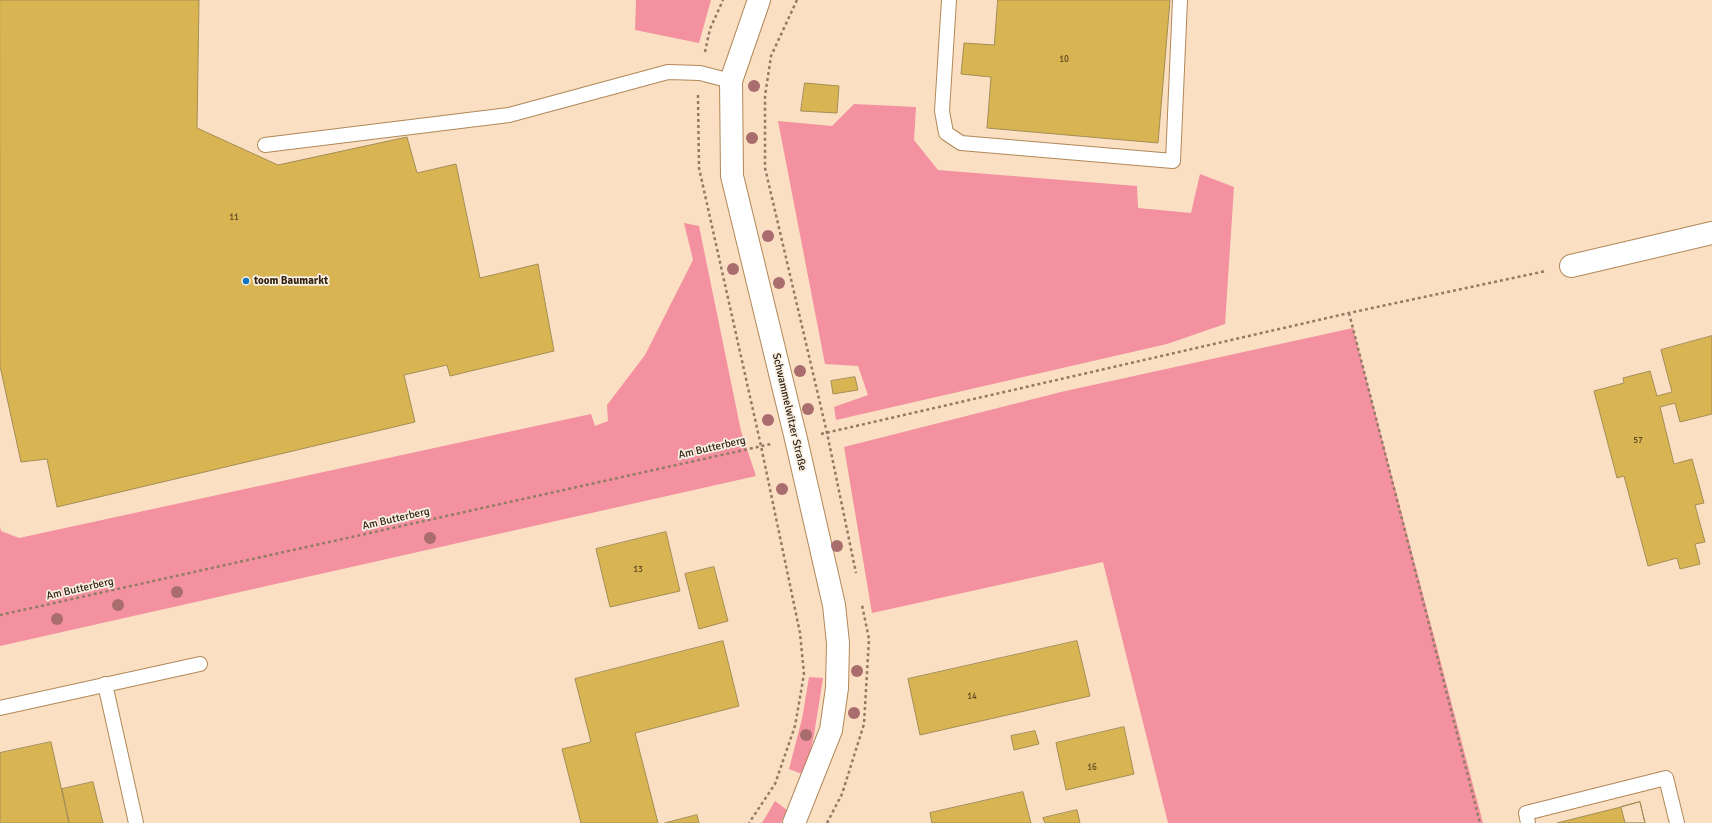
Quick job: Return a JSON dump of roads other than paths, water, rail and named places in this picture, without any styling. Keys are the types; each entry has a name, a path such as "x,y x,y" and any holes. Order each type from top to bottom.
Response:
{"street":[{"name":"Schwammelwitzer Straße","path":"759,0 731,81 732,176 796,439 834,604 838,642 837,688 831,730 813,779 794,823"},
{"path":"1571,266 1712,233"}],"lane":[{"path":"949,0 942,111 946,133 961,143 1173,161 1180,0"},
{"path":"265,145 509,116 668,72 700,73 731,81"},
{"path":"0,708 200,664"},
{"path":"104,684 136,823"},
{"path":"1528,823 1526,813 1666,778 1677,823"}],"place":[{"name":"toom Baumarkt","path":"246,281"}]}
